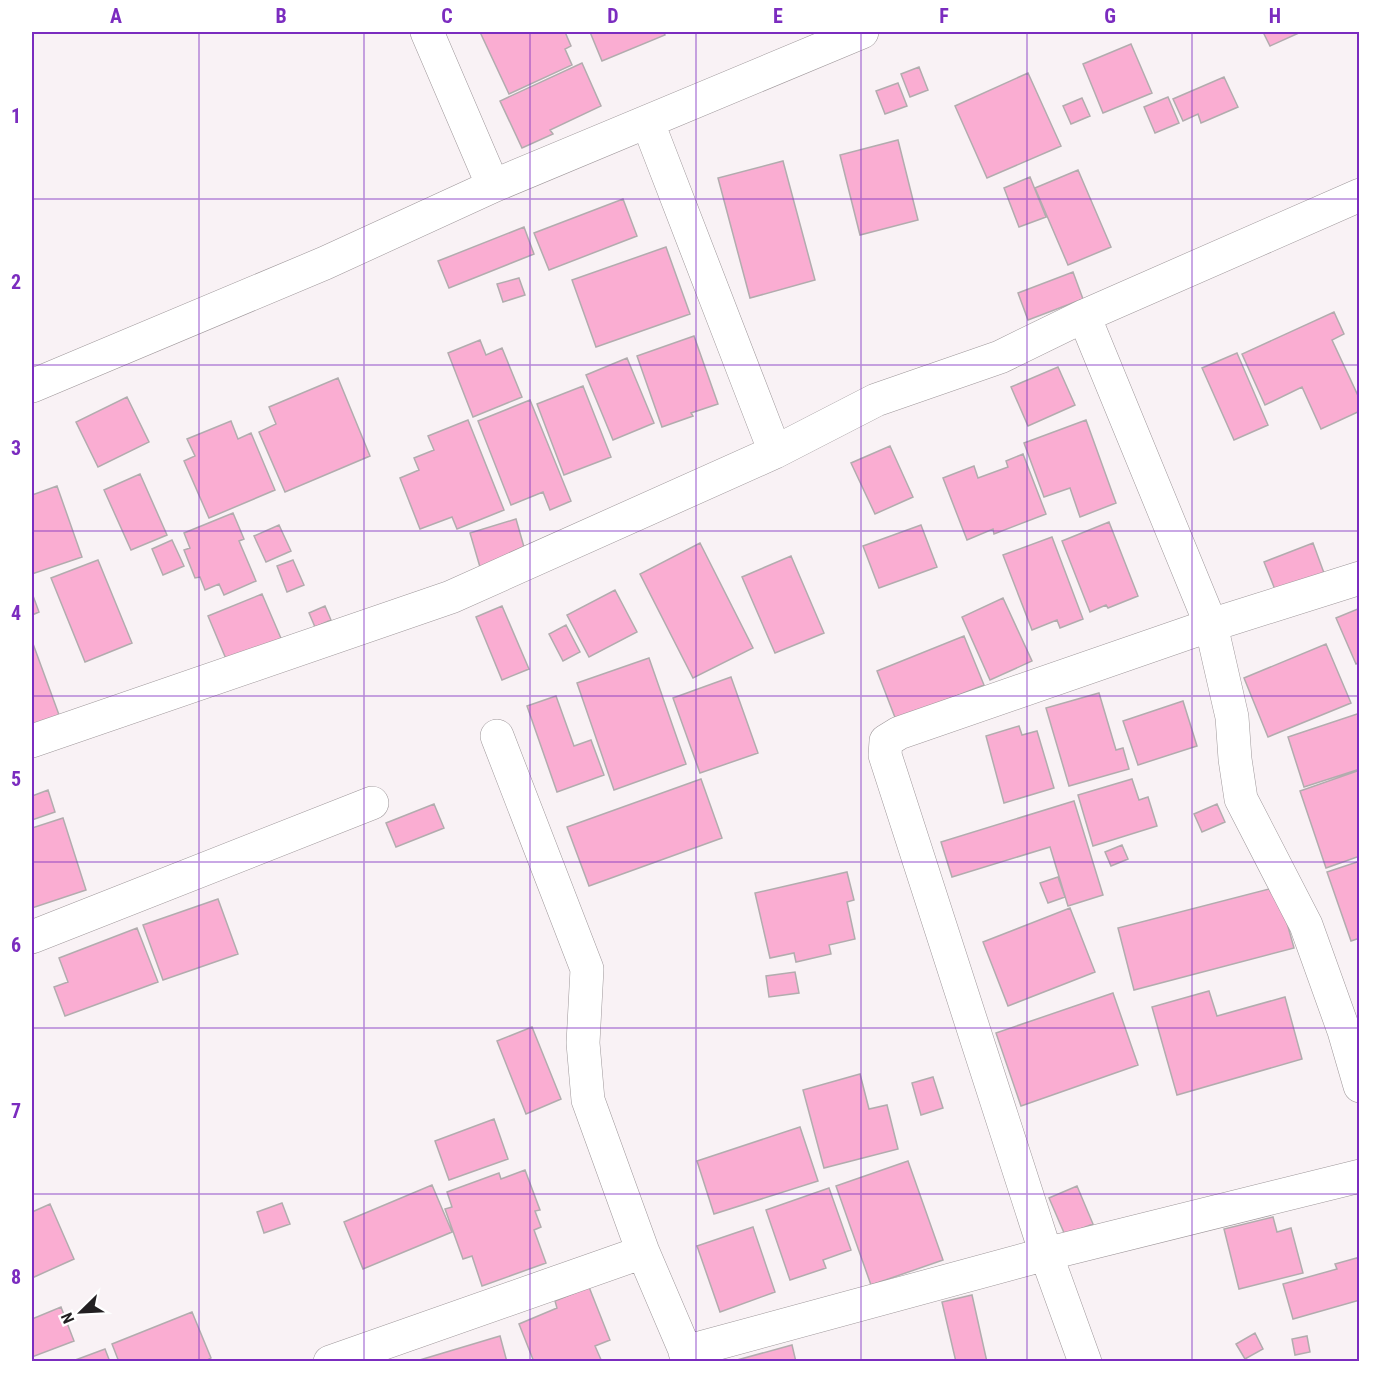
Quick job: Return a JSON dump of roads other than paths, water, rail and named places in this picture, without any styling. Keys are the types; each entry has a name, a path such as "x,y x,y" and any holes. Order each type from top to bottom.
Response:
{"street":[{"path":"427,32 494,186"},
{"path":"32,386 325,263 494,186 862,32"},
{"path":"648,123 775,453"},
{"path":"32,741 451,597 775,453 876,400 1000,357 1084,316 1359,195"},
{"path":"1084,316 1211,625 1233,717 1235,759 1241,799 1306,924 1338,1011 1359,1086"},
{"path":"1085,1362 1046,1254 885,755 886,741 899,733 1211,625 1359,578"},
{"path":"497,736 587,969 583,1043 588,1100 643,1252 688,1357 1046,1254 1359,1176"},
{"path":"32,937 372,803"},
{"path":"330,1362 643,1252"}]}
